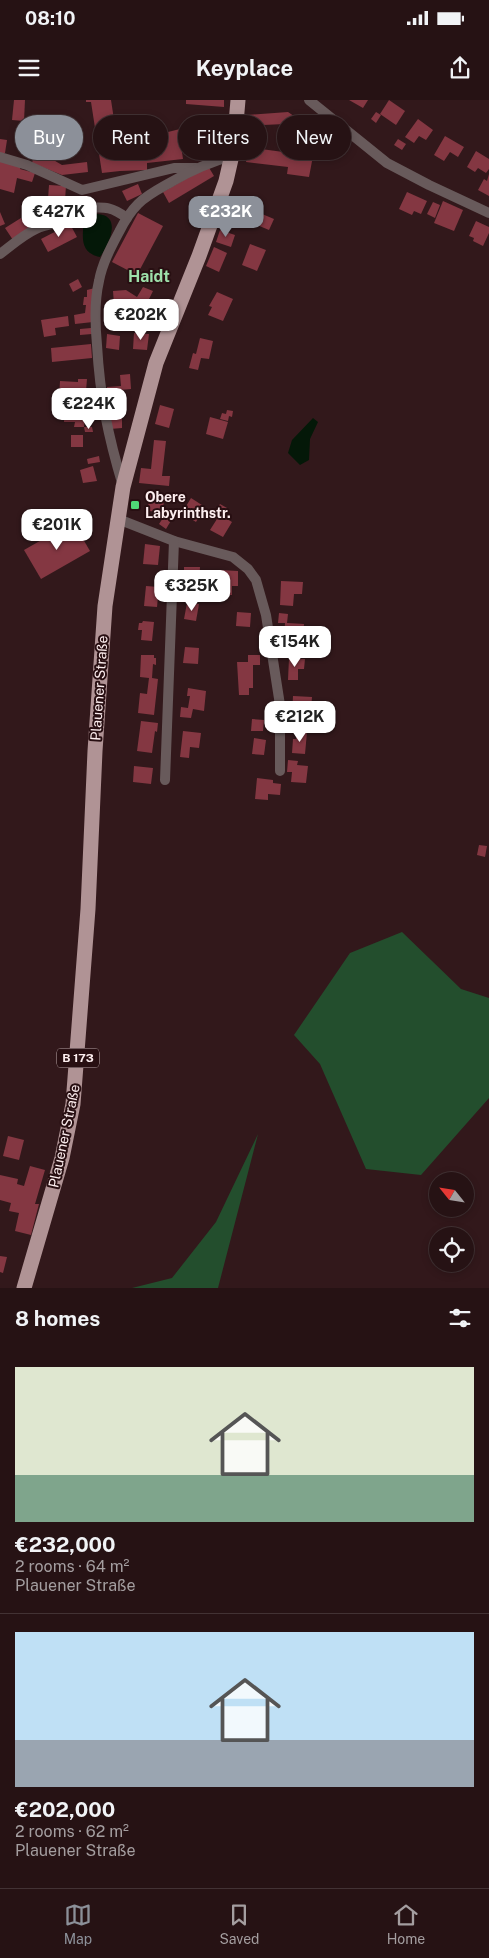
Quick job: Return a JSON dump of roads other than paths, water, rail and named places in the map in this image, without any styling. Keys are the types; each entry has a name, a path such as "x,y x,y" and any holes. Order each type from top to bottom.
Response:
{"main road":[{"name":"Plauener Straße","path":"236,115 238,100"},
{"name":"Plauener Straße","path":"24,1288 62,1158 73,1104 88,909 94,769 105,606 123,487 156,363 218,202 231,160"}],"street":[{"path":"309,100 387,163 446,194 489,213"},
{"path":"0,158 27,165 82,190 174,168 197,168"},
{"path":"123,487 108,436 99,384 96,295 103,268 114,240 138,204 150,194 197,168 216,160"},
{"path":"0,254 37,229 72,219 82,214 86,208 86,201 82,190"},
{"path":"86,208 115,209 127,218"},
{"path":"118,519 174,541 233,557 248,568 256,580 266,615 280,705 280,771"},
{"path":"165,780 174,541"}],"place":[{"name":"Obere Labyrinthstr.","path":"135,505"}],"district":[{"name":"Haidt","path":"149,276"}]}
